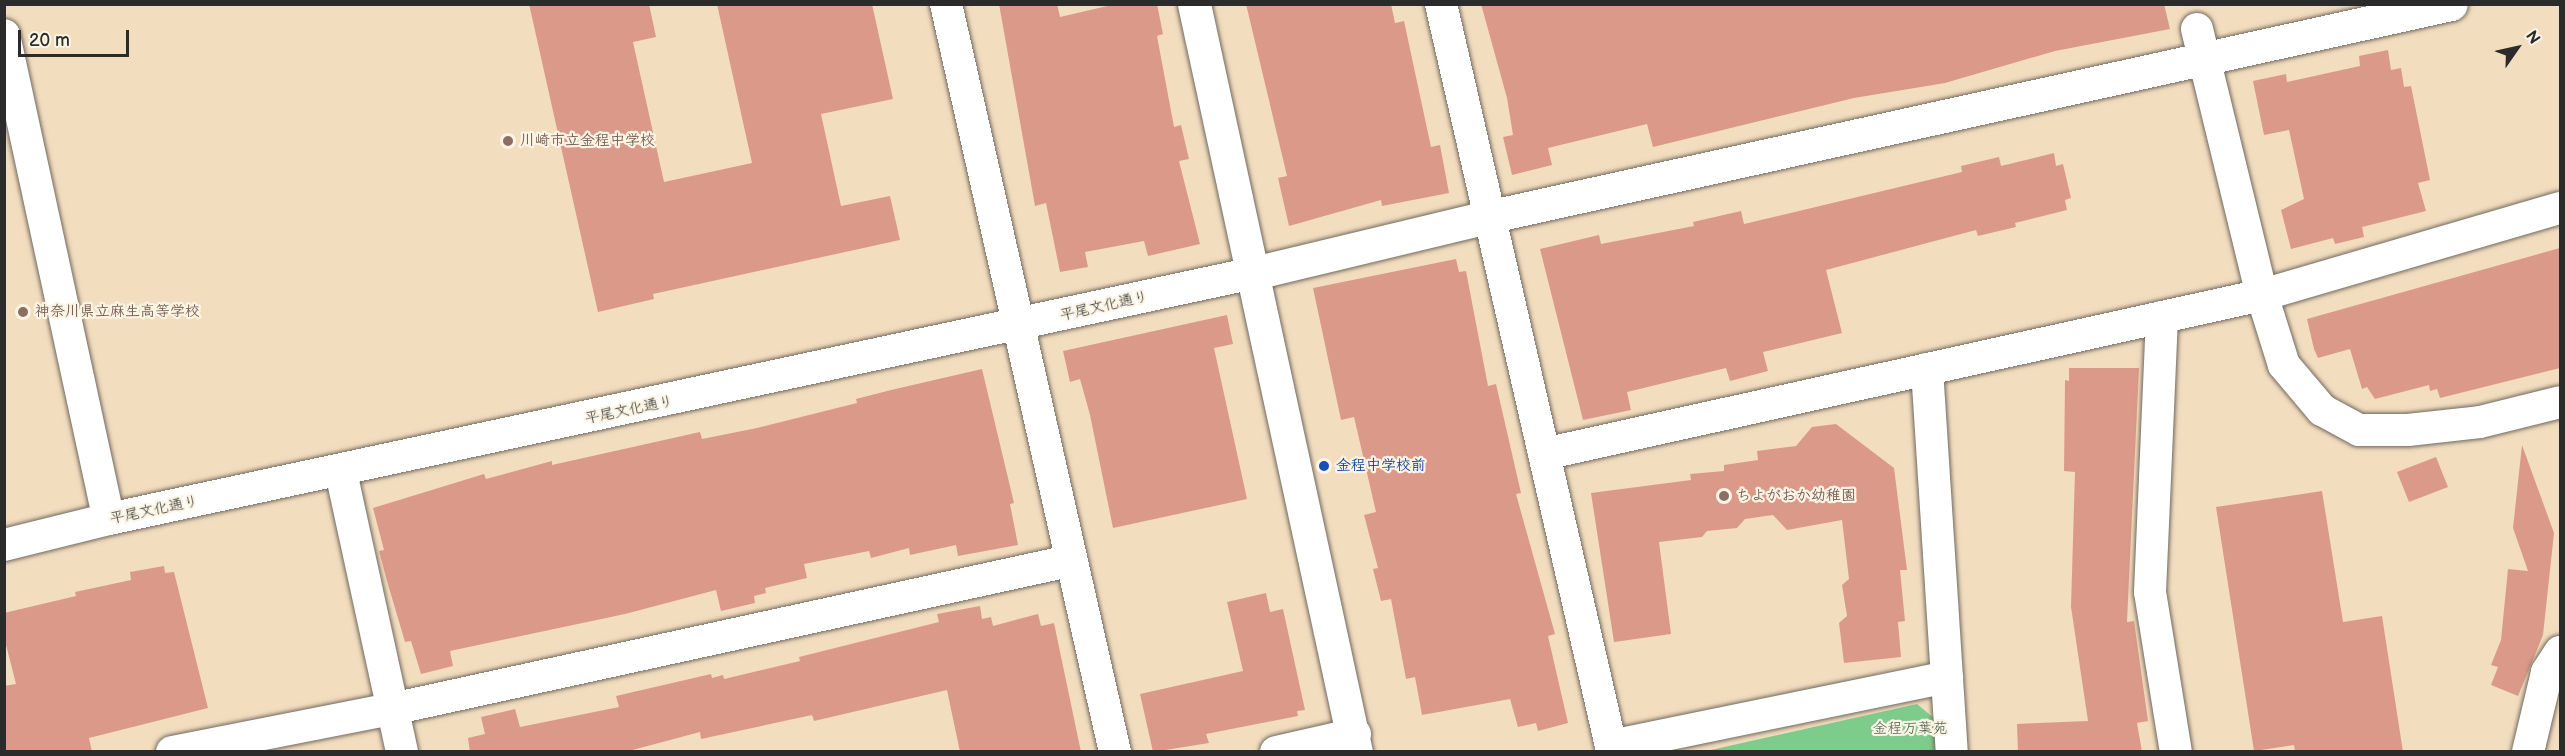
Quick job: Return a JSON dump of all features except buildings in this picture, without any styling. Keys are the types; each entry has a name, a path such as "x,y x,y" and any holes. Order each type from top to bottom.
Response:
{"street":[{"path":"946,4 1016,327 1115,752"},
{"path":"1194,4 1355,743 1276,752"},
{"path":"1441,4 1487,217 1611,746 1947,676"},
{"path":"1254,273 2200,45 2451,4"},
{"path":"4,35 109,519"},
{"path":"2200,45 2262,295 2284,365 2322,410 2359,430 2408,430 2480,422 2560,402"},
{"path":"1544,454 2262,295 2560,208"},
{"name":"平尾文化通り","path":"4,545 109,519 341,472 1016,327 1254,273"},
{"path":"2162,317 2150,592 2176,752"},
{"path":"1927,369 1952,752"},
{"path":"341,472 402,752"},
{"path":"172,752 392,709 1070,561"},
{"path":"2528,752 2547,672 2560,652"}],"green space":[{"name":"金程万葉苑","path":"1917,704 1935,719 1936,751 1702,752"}],"place":[{"name":"川崎市立金程中学校","path":"508,141"},
{"name":"神奈川県立麻生高等学校","path":"23,312"},
{"name":"金程中学校前","path":"1324,466"},
{"name":"ちよがおか幼稚園","path":"1724,496"}]}
